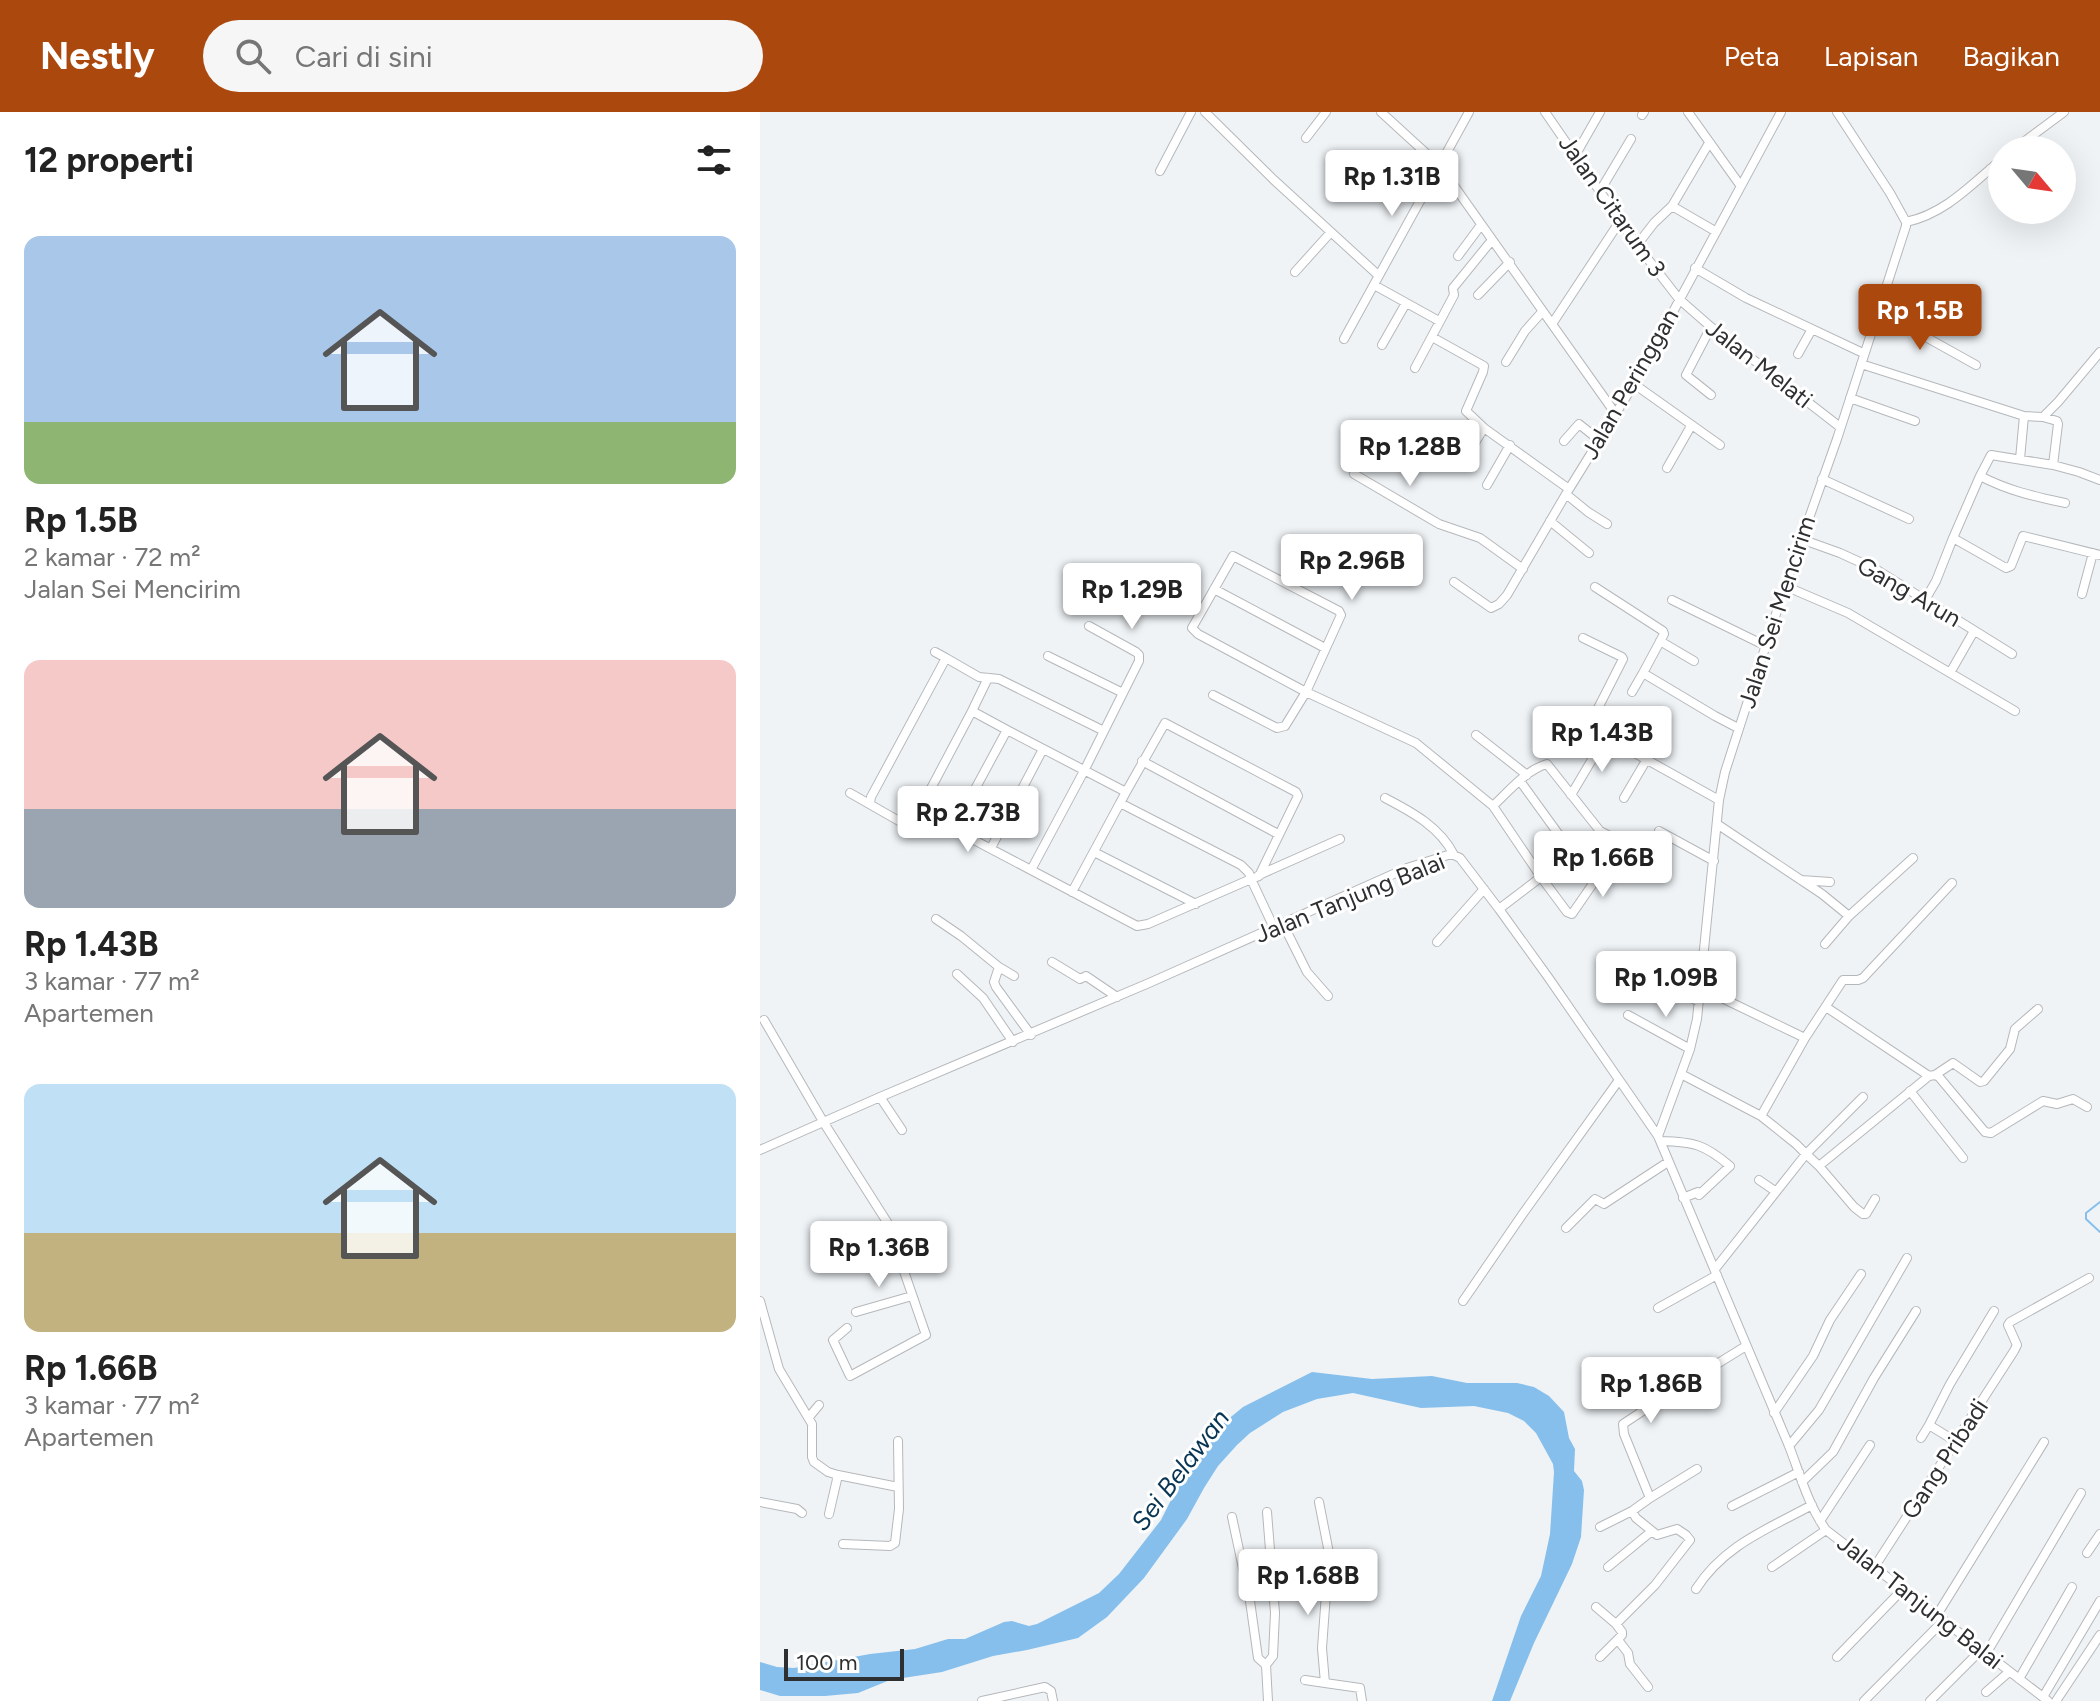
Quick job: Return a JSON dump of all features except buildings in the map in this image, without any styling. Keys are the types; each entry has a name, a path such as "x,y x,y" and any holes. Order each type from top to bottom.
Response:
{"street":[{"path":"1160,171 1191,112"},
{"path":"1205,112 1378,275"},
{"path":"1306,138 1326,112"},
{"path":"1381,112 1440,166 1615,413"},
{"path":"1344,339 1469,112"},
{"name":"Jalan Citarum 3","path":"1545,112 1637,245 1679,299"},
{"path":"1576,154 1600,112"},
{"path":"1688,112 1740,185"},
{"name":"Jalan Peringgan","path":"1454,582 1491,608 1507,595 1634,384 1781,112"},
{"path":"1837,112 1906,222 1923,219 1941,210 1988,171"},
{"path":"2032,136 2064,112"},
{"path":"1600,191 1631,139"},
{"path":"1637,245 1672,206 1709,143"},
{"path":"1672,206 1715,231"},
{"path":"1552,324 1620,221"},
{"name":"Jalan Sei Mencirim","path":"1659,1139 1697,1019 1719,800 1738,728 1879,311 1906,222"},
{"path":"1458,256 1481,225"},
{"path":"1295,272 1331,232"},
{"path":"1415,368 1454,295 1453,288 1492,240"},
{"path":"1478,295 1510,262"},
{"path":"1695,268 1746,298 1863,353"},
{"path":"1374,285 1439,321"},
{"name":"Jalan Melati","path":"1679,299 1840,427"},
{"path":"1382,345 1406,303"},
{"path":"1879,311 1976,365"},
{"path":"1506,362 1525,331 1542,312"},
{"path":"1711,327 1686,375 1711,395"},
{"path":"1798,354 1812,329"},
{"path":"1432,337 1485,367 1466,411 1567,491 1588,512 1607,524"},
{"path":"2043,417 2100,352"},
{"path":"2093,361 2100,368"},
{"path":"1861,364 2024,416 2058,422 2053,465"},
{"path":"1634,384 1720,445"},
{"path":"1850,398 1915,421"},
{"path":"2020,459 2024,416"},
{"path":"1564,441 1579,424 1599,440"},
{"path":"1667,468 1691,426"},
{"path":"1465,459 1484,428"},
{"path":"1487,485 1510,445"},
{"path":"1925,600 1991,455 2053,465 2100,480"},
{"path":"1354,474 1439,524 1480,538 1523,569"},
{"path":"1980,476 2020,494 2065,503"},
{"path":"1822,479 1909,519"},
{"path":"1550,521 1589,553"},
{"path":"1953,538 2006,568 2011,566 2023,536 2097,554 2082,594"},
{"name":"Gang Arun","path":"1801,539 1877,570 2012,654"},
{"path":"1213,695 1281,728 1306,692 1341,615 1337,610 1235,556 1232,556 1193,630 1306,692 1416,743 1493,806 1541,877 1567,912 1572,914 1592,885 1591,879 1524,778 1476,735"},
{"path":"1785,586 1848,613 2015,711"},
{"path":"1595,587 1663,631 1632,692"},
{"path":"1214,589 1325,648"},
{"path":"1672,600 1766,646"},
{"path":"1031,870 1139,661 1136,652 1089,626"},
{"path":"1950,673 1974,631"},
{"path":"1583,638 1623,659 1590,728 1719,800"},
{"path":"1660,641 1694,661"},
{"path":"935,652 979,677 999,679 1104,731"},
{"path":"1048,656 1123,693"},
{"path":"870,803 946,658"},
{"path":"1643,673 1738,728"},
{"path":"850,793 876,809 905,823 910,822 919,811 988,678"},
{"path":"972,711 1126,792"},
{"path":"1072,892 1165,723 1295,791 1298,796 1255,877"},
{"path":"954,828 1007,730"},
{"path":"1571,795 1606,736"},
{"path":"991,848 1043,749"},
{"path":"1624,798 1647,759"},
{"path":"1142,761 1278,834"},
{"path":"1493,806 1524,778 1547,764 1600,831 1637,850"},
{"path":"1385,798 1422,819 1447,841 1454,855"},
{"path":"1120,803 1241,865 1255,877 1278,926 1307,972 1328,996"},
{"path":"919,811 1137,926 1196,904 1340,839"},
{"path":"1717,824 1849,916"},
{"path":"1659,831 1714,861"},
{"path":"1094,852 1196,904"},
{"name":"Jalan Tanjung Balai","path":"760,1150 1031,1035 1407,868 1454,855 1460,858 1499,909 1659,1139 1802,1482 1826,1530 2043,1697"},
{"path":"1825,944 1849,916 1913,858"},
{"path":"1499,909 1541,877"},
{"path":"1800,880 1830,882"},
{"path":"1761,1116 1805,1038 1843,980 1863,978 1952,883"},
{"path":"1437,942 1484,889"},
{"path":"936,919 1014,976"},
{"path":"1052,962 1080,979 1086,976 1117,997"},
{"path":"999,967 994,982 996,987 1031,1035"},
{"path":"957,974 983,998 1013,1042"},
{"path":"1657,982 1662,981 1699,1002"},
{"path":"1701,988 1805,1038"},
{"path":"1826,1007 1932,1076 1943,1080 1985,1132 1991,1133 2043,1101 2057,1104 2073,1099 2087,1107"},
{"path":"1819,1166 1910,1091 1953,1063 1980,1082 1984,1081 2010,1049 2015,1029 2038,1009"},
{"path":"1628,1015 1690,1049"},
{"path":"764,1020 887,1222 926,1335 850,1376 833,1340 847,1328"},
{"path":"1681,1074 1761,1116 1819,1166 1863,1214 1875,1199"},
{"path":"1463,1301 1619,1080"},
{"path":"1910,1091 1963,1158"},
{"path":"880,1097 902,1130"},
{"path":"1658,1308 1716,1272 1806,1154 1863,1097"},
{"path":"1659,1139 1695,1144 1730,1166 1699,1195 1698,1192 1683,1198"},
{"path":"1566,1228 1595,1199 1604,1204 1668,1162"},
{"path":"1759,1180 1775,1191"},
{"path":"1789,1446 1831,1391 1907,1258"},
{"path":"1774,1413 1805,1368 1830,1320 1861,1274"},
{"name":"Gang Pribadi","path":"1875,1566 2014,1351 2017,1345 2008,1325 2011,1320 2089,1278"},
{"path":"856,1312 912,1296"},
{"path":"760,1301 779,1369 812,1424 814,1462 838,1475 898,1487"},
{"path":"1802,1482 1833,1452 1916,1311"},
{"path":"1921,1438 1994,1311"},
{"path":"1650,1498 1624,1434 1623,1424 1746,1346"},
{"path":"809,1417 819,1405"},
{"path":"1929,1425 1955,1441"},
{"path":"843,1544 890,1546 895,1543 899,1509 898,1441"},
{"path":"1864,1701 1941,1618 2044,1442"},
{"path":"1820,1521 1870,1445"},
{"path":"1600,1527 1632,1511 1697,1469"},
{"path":"1732,1506 1799,1472"},
{"path":"829,1514 838,1475"},
{"path":"1930,1701 1983,1652 2081,1493"},
{"path":"760,1502 797,1509 802,1513"},
{"path":"1319,1502 1329,1553 1322,1648 1325,1683"},
{"path":"1696,1589 1715,1564 1735,1547 1812,1505"},
{"path":"1616,1624 1655,1585 1690,1540 1677,1529 1659,1535 1636,1518 1632,1511"},
{"path":"1267,1512 1275,1613 1273,1656 1266,1665 1268,1701"},
{"path":"1232,1517 1250,1601 1258,1658 1266,1665"},
{"path":"1772,1567 1826,1530"},
{"path":"1608,1567 1652,1531"},
{"path":"2087,1553 2100,1534"},
{"path":"2019,1679 2072,1587"},
{"path":"1837,1657 1903,1589"},
{"path":"2030,1701 2043,1697 2100,1601"},
{"path":"1596,1607 1623,1634 1600,1657"},
{"path":"1618,1640 1628,1653 1630,1664 1648,1687"},
{"path":"2056,1701 2099,1641"},
{"path":"1986,1692 2009,1672"},
{"path":"1305,1680 1360,1688 1362,1701"},
{"path":"982,1701 1045,1687 1051,1691 1053,1701"}],"water":[{"name":"Sei Belawan","path":"1312,1372 1372,1379 1432,1376 1467,1383 1517,1383 1534,1387 1549,1396 1564,1412 1569,1438 1575,1449 1574,1471 1582,1481 1584,1490 1581,1537 1572,1564 1510,1701 1492,1701 1521,1616 1541,1576 1550,1534 1553,1464 1536,1433 1524,1421 1508,1413 1474,1406 1421,1408 1353,1393 1317,1399 1283,1412 1250,1433 1218,1466 1187,1519 1144,1578 1107,1617 1078,1638 993,1656 942,1672 890,1680 858,1693 780,1696 760,1690 760,1662 794,1668 915,1649 948,1639 965,1639 1004,1622 1029,1626 1099,1593 1119,1574 1161,1520 1203,1442 1243,1407"}],"waterway":[{"path":"2100,1202 2086,1213 2086,1219 2100,1232"}]}
